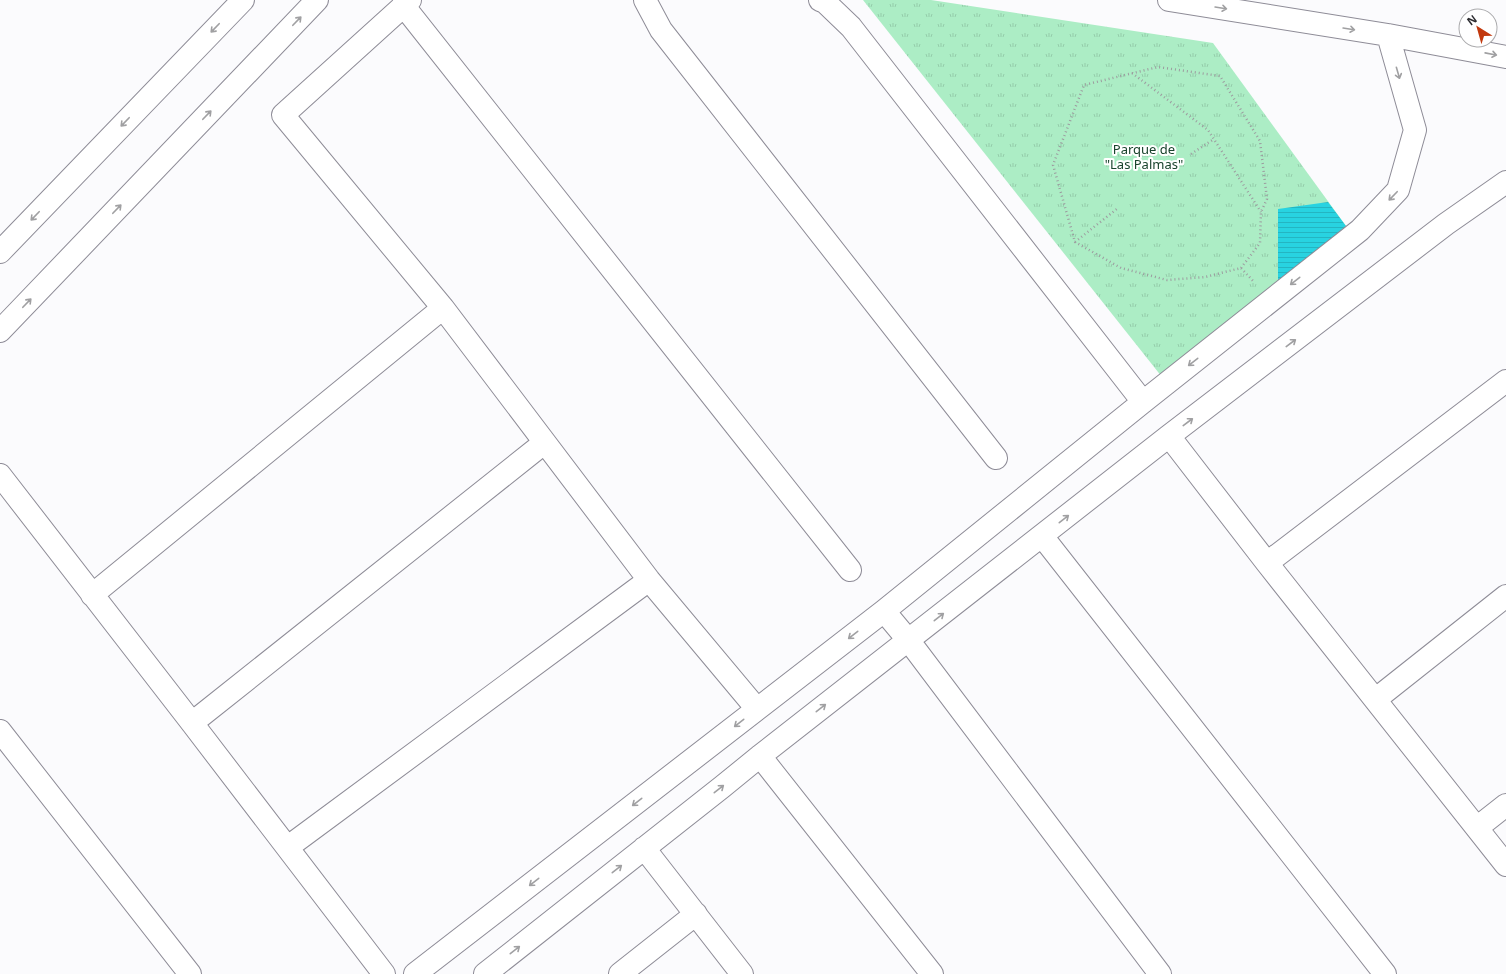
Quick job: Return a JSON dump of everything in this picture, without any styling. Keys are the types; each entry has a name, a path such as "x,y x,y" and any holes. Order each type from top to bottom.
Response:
{"street":[{"path":"0,252 242,0"},
{"path":"0,331 317,0"},
{"path":"645,0 661,30 996,458"},
{"path":"820,0 825,2 851,27 1143,402"},
{"path":"1169,0 1388,35 1506,57"},
{"path":"757,709 649,580 443,308 283,115 407,3 850,570"},
{"path":"415,974 884,611 1143,402 1360,230 1398,190 1415,130 1388,35"},
{"path":"484,974 1169,436 1446,224 1506,182"},
{"path":"92,595 443,308"},
{"path":"1267,563 1506,381"},
{"path":"1169,436 1267,563 1478,827 1506,865"},
{"path":"192,723 544,443"},
{"path":"0,475 384,974"},
{"path":"1042,536 1385,974"},
{"path":"288,848 649,580"},
{"path":"1376,699 1506,596"},
{"path":"884,611 1160,974"},
{"path":"0,731 190,974"},
{"path":"760,756 932,974"},
{"path":"1478,827 1506,806"},
{"path":"644,848 742,974"},
{"path":"620,974 696,914"}],"path":[{"path":"1158,67 1220,76 1260,141 1267,199 1261,212 1260,243 1241,268 1205,276 1167,280 1122,268 1075,242 1053,165 1084,85 1132,73 1158,67"},
{"path":"1132,73 1208,130 1261,212"},
{"path":"1191,154 1214,139"},
{"path":"1075,242 1118,208"},
{"path":"1241,268 1255,284"}],"green space":[{"name":"Parque de \"Las Palmas\"","path":"863,0 931,0 1213,43 1346,226 1162,377"}],"water":[{"path":"1328,202 1346,226 1278,284 1278,209"}]}
